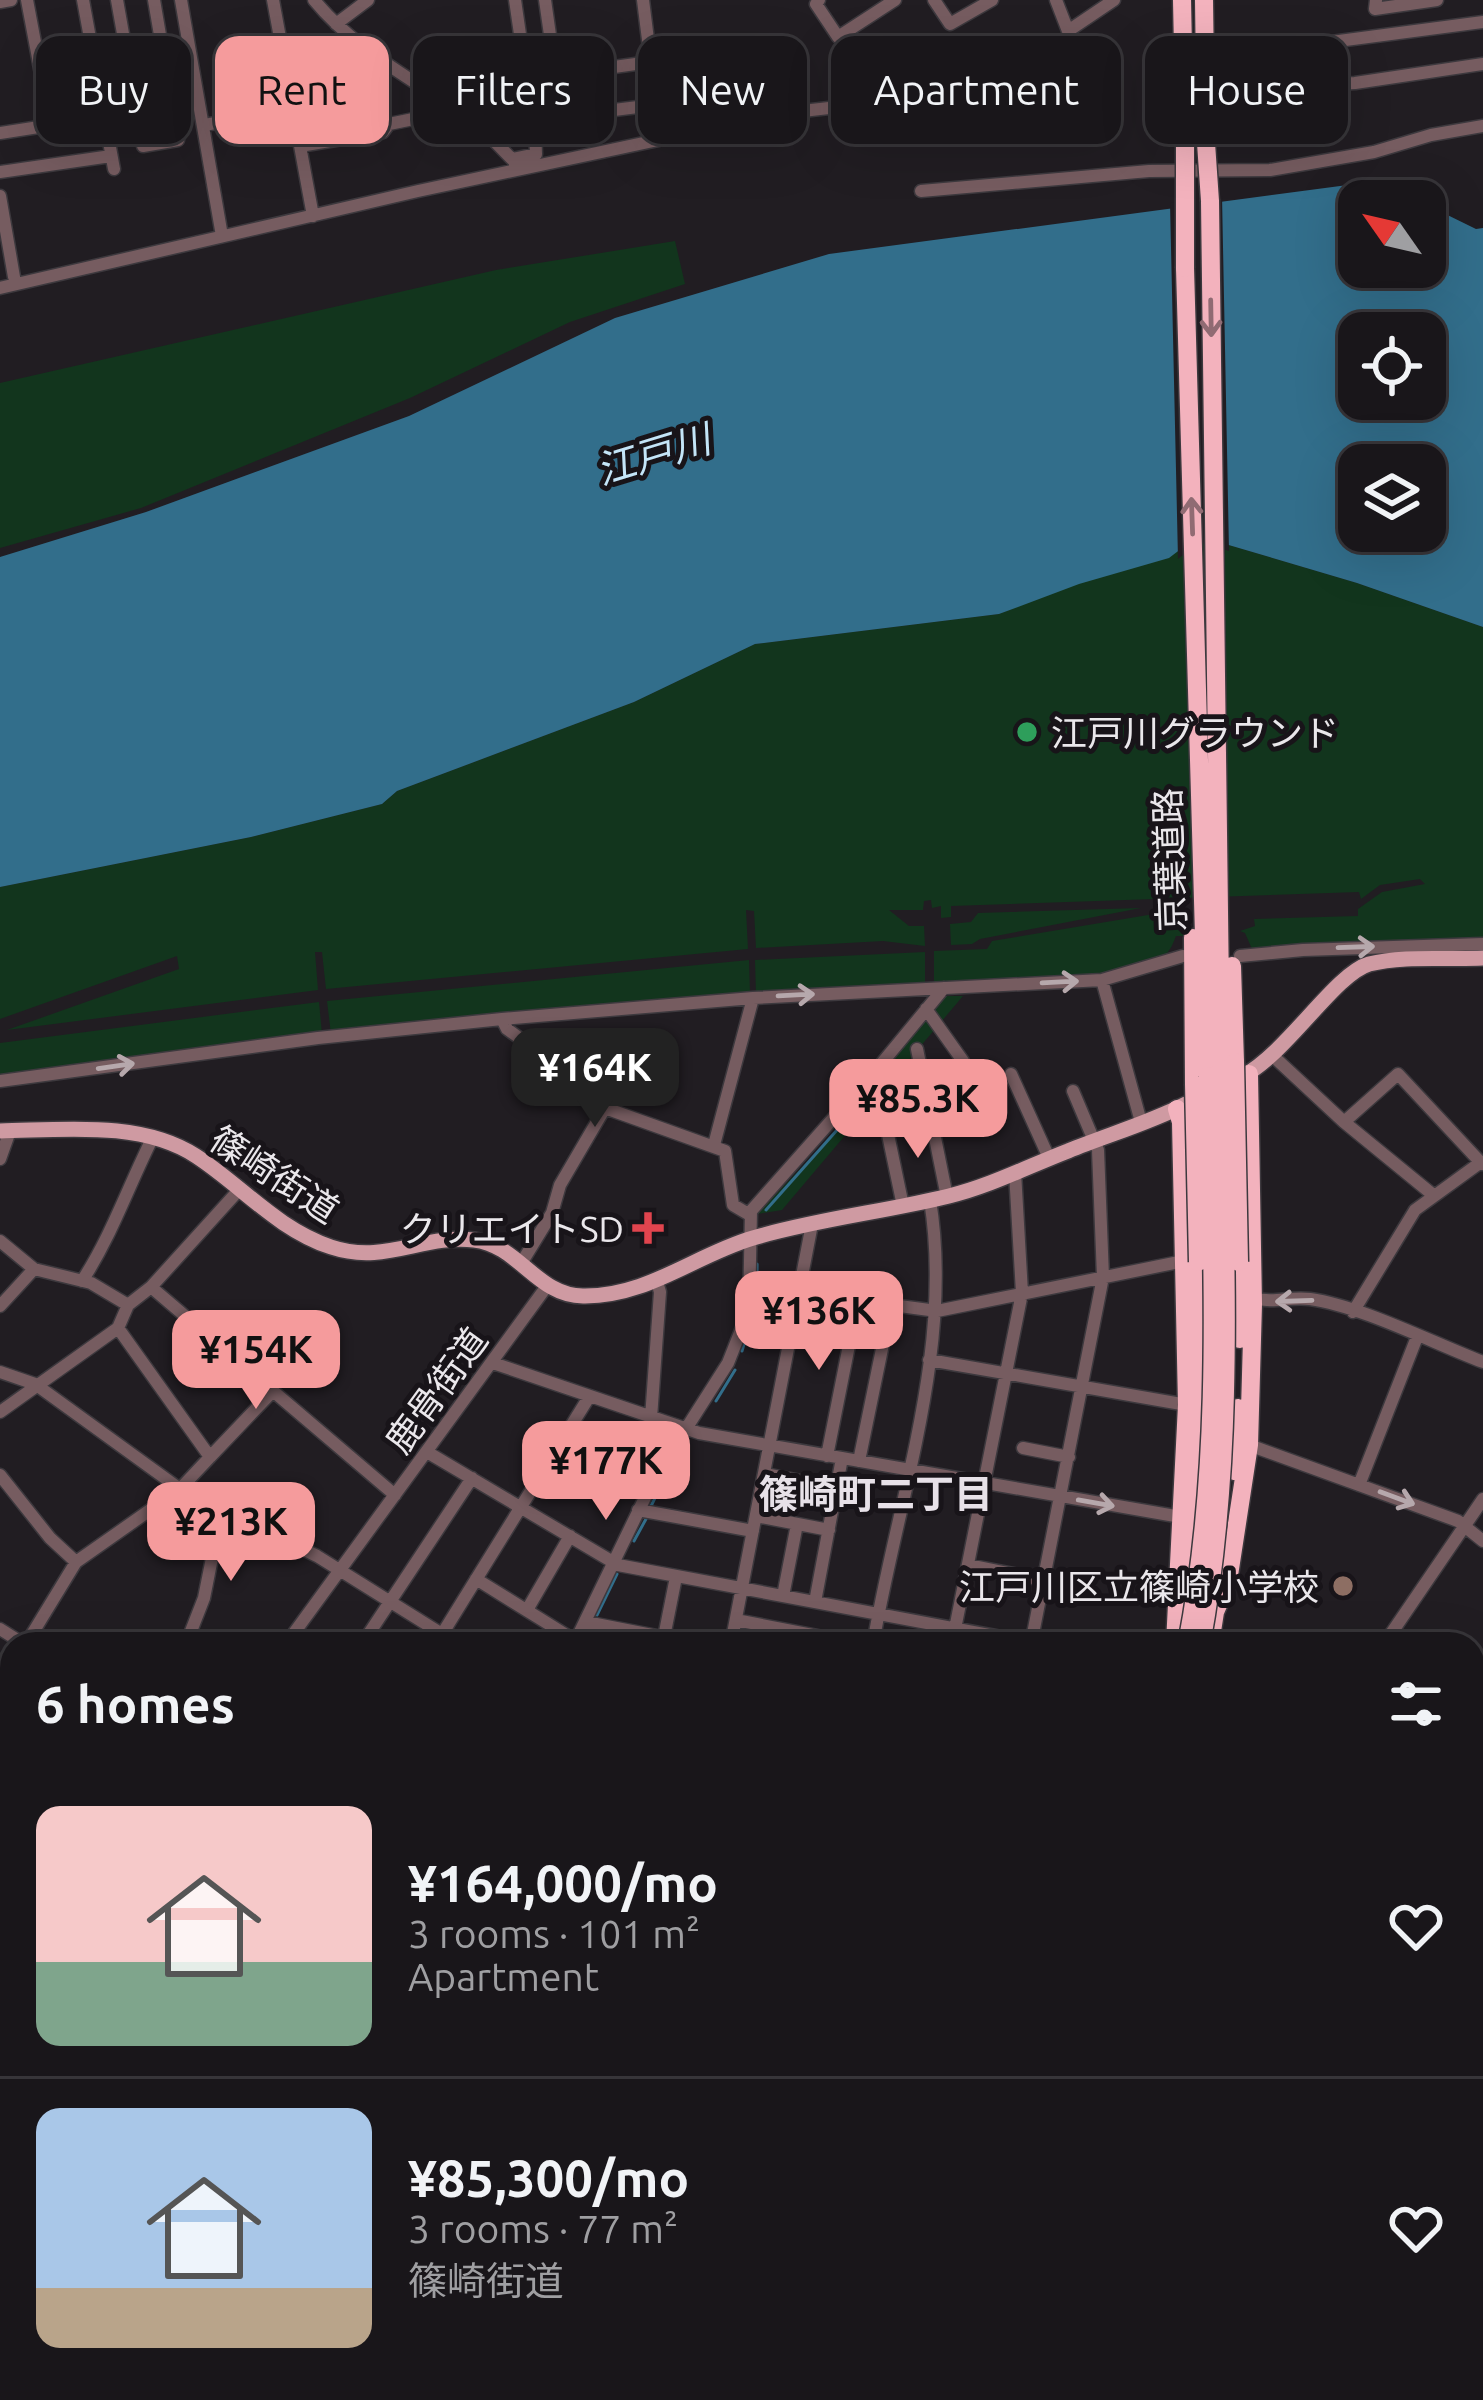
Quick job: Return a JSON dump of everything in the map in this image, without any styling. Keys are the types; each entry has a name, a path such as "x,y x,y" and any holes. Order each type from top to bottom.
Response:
{"highway":[{"name":"京葉道路","path":"1181,0 1194,579 1212,927"},
{"path":"1204,0 1214,578 1225,736 1212,927 1240,1262 1234,1474 1213,1632"},
{"path":"1212,927 1253,1298 1249,1445 1228,1582 1215,1612"},
{"path":"1179,1632 1191,1262 1225,1074"},
{"path":"1181,1632 1203,1539 1225,1074"},
{"path":"1203,1632 1216,1539 1226,1403 1225,1074"},
{"path":"1180,1632 1196,1494 1182,1107"}],"main road":[{"path":"1225,1074 1274,1057 1356,971 1387,962 1483,958"},
{"path":"547,1286 558,1293 586,1297 632,1290 748,1239 939,1198 1182,1107"},
{"name":"篠崎街道","path":"5,1131 84,1129 152,1139 191,1153 273,1217 334,1249 381,1254 441,1241 475,1240 502,1248 547,1286"}],"street":[{"path":"0,2 10,0"},
{"path":"27,0 36,48"},
{"path":"83,0 89,36"},
{"path":"117,0 143,146 178,140 154,0"},
{"path":"181,0 222,236"},
{"path":"273,0 280,36"},
{"path":"314,0 413,83"},
{"path":"336,23 368,0"},
{"path":"515,0 521,36"},
{"path":"545,0 550,36"},
{"path":"643,0 647,36"},
{"path":"819,0 816,4 838,37 895,0"},
{"path":"934,0 950,24 992,0"},
{"path":"1056,0 1069,36"},
{"path":"1068,31 1114,0"},
{"path":"1376,0 1375,9 1437,0"},
{"path":"1348,40 1483,22"},
{"path":"638,64 585,71 590,113 638,107"},
{"path":"1348,83 1483,64"},
{"path":"0,287 513,164 831,108"},
{"path":"313,215 300,146 383,132 389,124 413,119"},
{"path":"204,125 215,123"},
{"path":"921,191 1149,171 1270,170 1483,126"},
{"path":"0,133 36,127"},
{"path":"0,172 112,162 108,144"},
{"path":"496,144 513,164"},
{"path":"513,164 536,154 536,144"},
{"path":"0,196 14,277"},
{"path":"1240,956 1483,944"},
{"path":"0,1081 502,1019 753,998 1102,980 1183,956"},
{"path":"1102,980 1141,1122"},
{"path":"581,1632 638,1510 728,1363 748,1310 753,1210 944,988"},
{"path":"714,1145 753,998"},
{"path":"926,1009 963,1061"},
{"path":"502,1019 507,1029 596,1094 605,1108 714,1145 728,1155 733,1205 753,1210"},
{"path":"875,1632 938,1311 939,1198 917,1049"},
{"path":"1274,1057 1432,1194"},
{"path":"1011,1074 1049,1158"},
{"path":"1344,1122 1398,1074 1482,1163 1415,1210 1353,1312"},
{"path":"1035,1632 1103,1276 1096,1139 1073,1091"},
{"path":"522,1262 605,1108"},
{"path":"886,1125 903,1206"},
{"path":"0,1159 5,1131"},
{"path":"82,1281 108,1243 119,1204 152,1139"},
{"path":"954,1632 1022,1293 1015,1172"},
{"path":"0,1412 118,1328 128,1305 151,1287 238,1191"},
{"path":"734,1632 812,1224"},
{"path":"0,1241 34,1269 82,1281 128,1305"},
{"path":"749,1286 938,1311 1191,1262"},
{"path":"0,1306 34,1269"},
{"path":"651,1418 657,1282"},
{"name":"鹿骨街道","path":"295,1632 547,1286"},
{"path":"151,1287 395,1496"},
{"path":"1253,1298 1281,1303 1306,1298 1483,1362"},
{"path":"815,1602 836,1488 835,1457 858,1300"},
{"path":"859,1461 891,1305"},
{"path":"118,1328 211,1457"},
{"path":"1359,1485 1417,1337"},
{"path":"929,1360 1186,1405"},
{"path":"493,1363 687,1429 1180,1517"},
{"path":"0,1372 35,1384 180,1489 340,1570 430,1632"},
{"path":"32,1632 76,1562 180,1489 271,1393"},
{"path":"443,1632 589,1397"},
{"path":"1249,1445 1464,1526 1483,1540"},
{"path":"1023,1448 1069,1457"},
{"path":"427,1452 614,1562 974,1632"},
{"path":"0,1474 50,1538 76,1562"},
{"path":"764,1474 836,1488"},
{"path":"370,1632 472,1478"},
{"path":"1392,1632 1483,1499"},
{"path":"191,1632 204,1598 222,1508"},
{"path":"638,1510 829,1530"},
{"path":"783,1596 797,1524"},
{"path":"526,1610 570,1536"},
{"path":"968,1565 1043,1580"},
{"path":"665,1632 676,1577"},
{"path":"476,1579 559,1632"},
{"path":"736,1620 798,1632"},
{"path":"586,1622 614,1632"}],"green space":[{"path":"675,241 685,284 570,322 410,398 141,508 0,548 0,383 496,270"},
{"name":"江戸川グラウンド","path":"1198,536 1483,627 1483,940 1252,949 1240,931 1255,926 1254,919 1358,916 1358,909 1382,892 1425,884 1420,879 1380,885 1361,899 1359,892 951,906 951,917 941,918 941,906 932,908 931,900 924,901 923,910 889,910 909,926 924,926 925,946 883,941 756,948 754,911 746,910 748,949 326,989 322,952 315,952 318,990 7,1030 179,969 177,956 0,1019 0,887 251,837 382,804 397,791 634,702 755,644 999,614"},
{"path":"1141,908 951,945 950,924 971,922 978,913"},
{"path":"1148,915 1183,916 1183,936 1176,936 1167,953 1150,963 1057,979 934,984 934,951 987,949 992,941"},
{"path":"925,952 925,984 756,994 755,960"},
{"path":"749,960 750,994 331,1034 327,1001"},
{"path":"943,996 963,996 782,1210 757,1214 827,1141"},
{"path":"319,1002 322,1034 0,1077 0,1043"}],"water":[{"name":"江戸川","path":"1338,186 1338,288 1446,288 1446,214 1483,228 1483,627 1198,536 1169,558 999,614 755,644 634,702 397,791 382,804 251,837 0,887 0,557 146,512 409,416 615,318 829,254"}],"pier":[{"path":"1222,196 1229,551 1199,542 1178,559 1170,203"}],"waterway":[{"path":"766,1210 893,1067"},
{"path":"757,1264 757,1277"},
{"path":"742,1351 750,1324"},
{"path":"716,1401 735,1370"},
{"path":"651,1506 662,1484"},
{"path":"634,1541 646,1519"},
{"path":"597,1615 617,1574"}],"place":[{"name":"江戸川グラウンド","path":"1027,732"},
{"name":"クリエイトSD","path":"648,1228"},
{"name":"江戸川区立篠崎小学校","path":"1343,1586"}],"district":[{"name":"篠崎町二丁目","path":"876,1493"}]}
